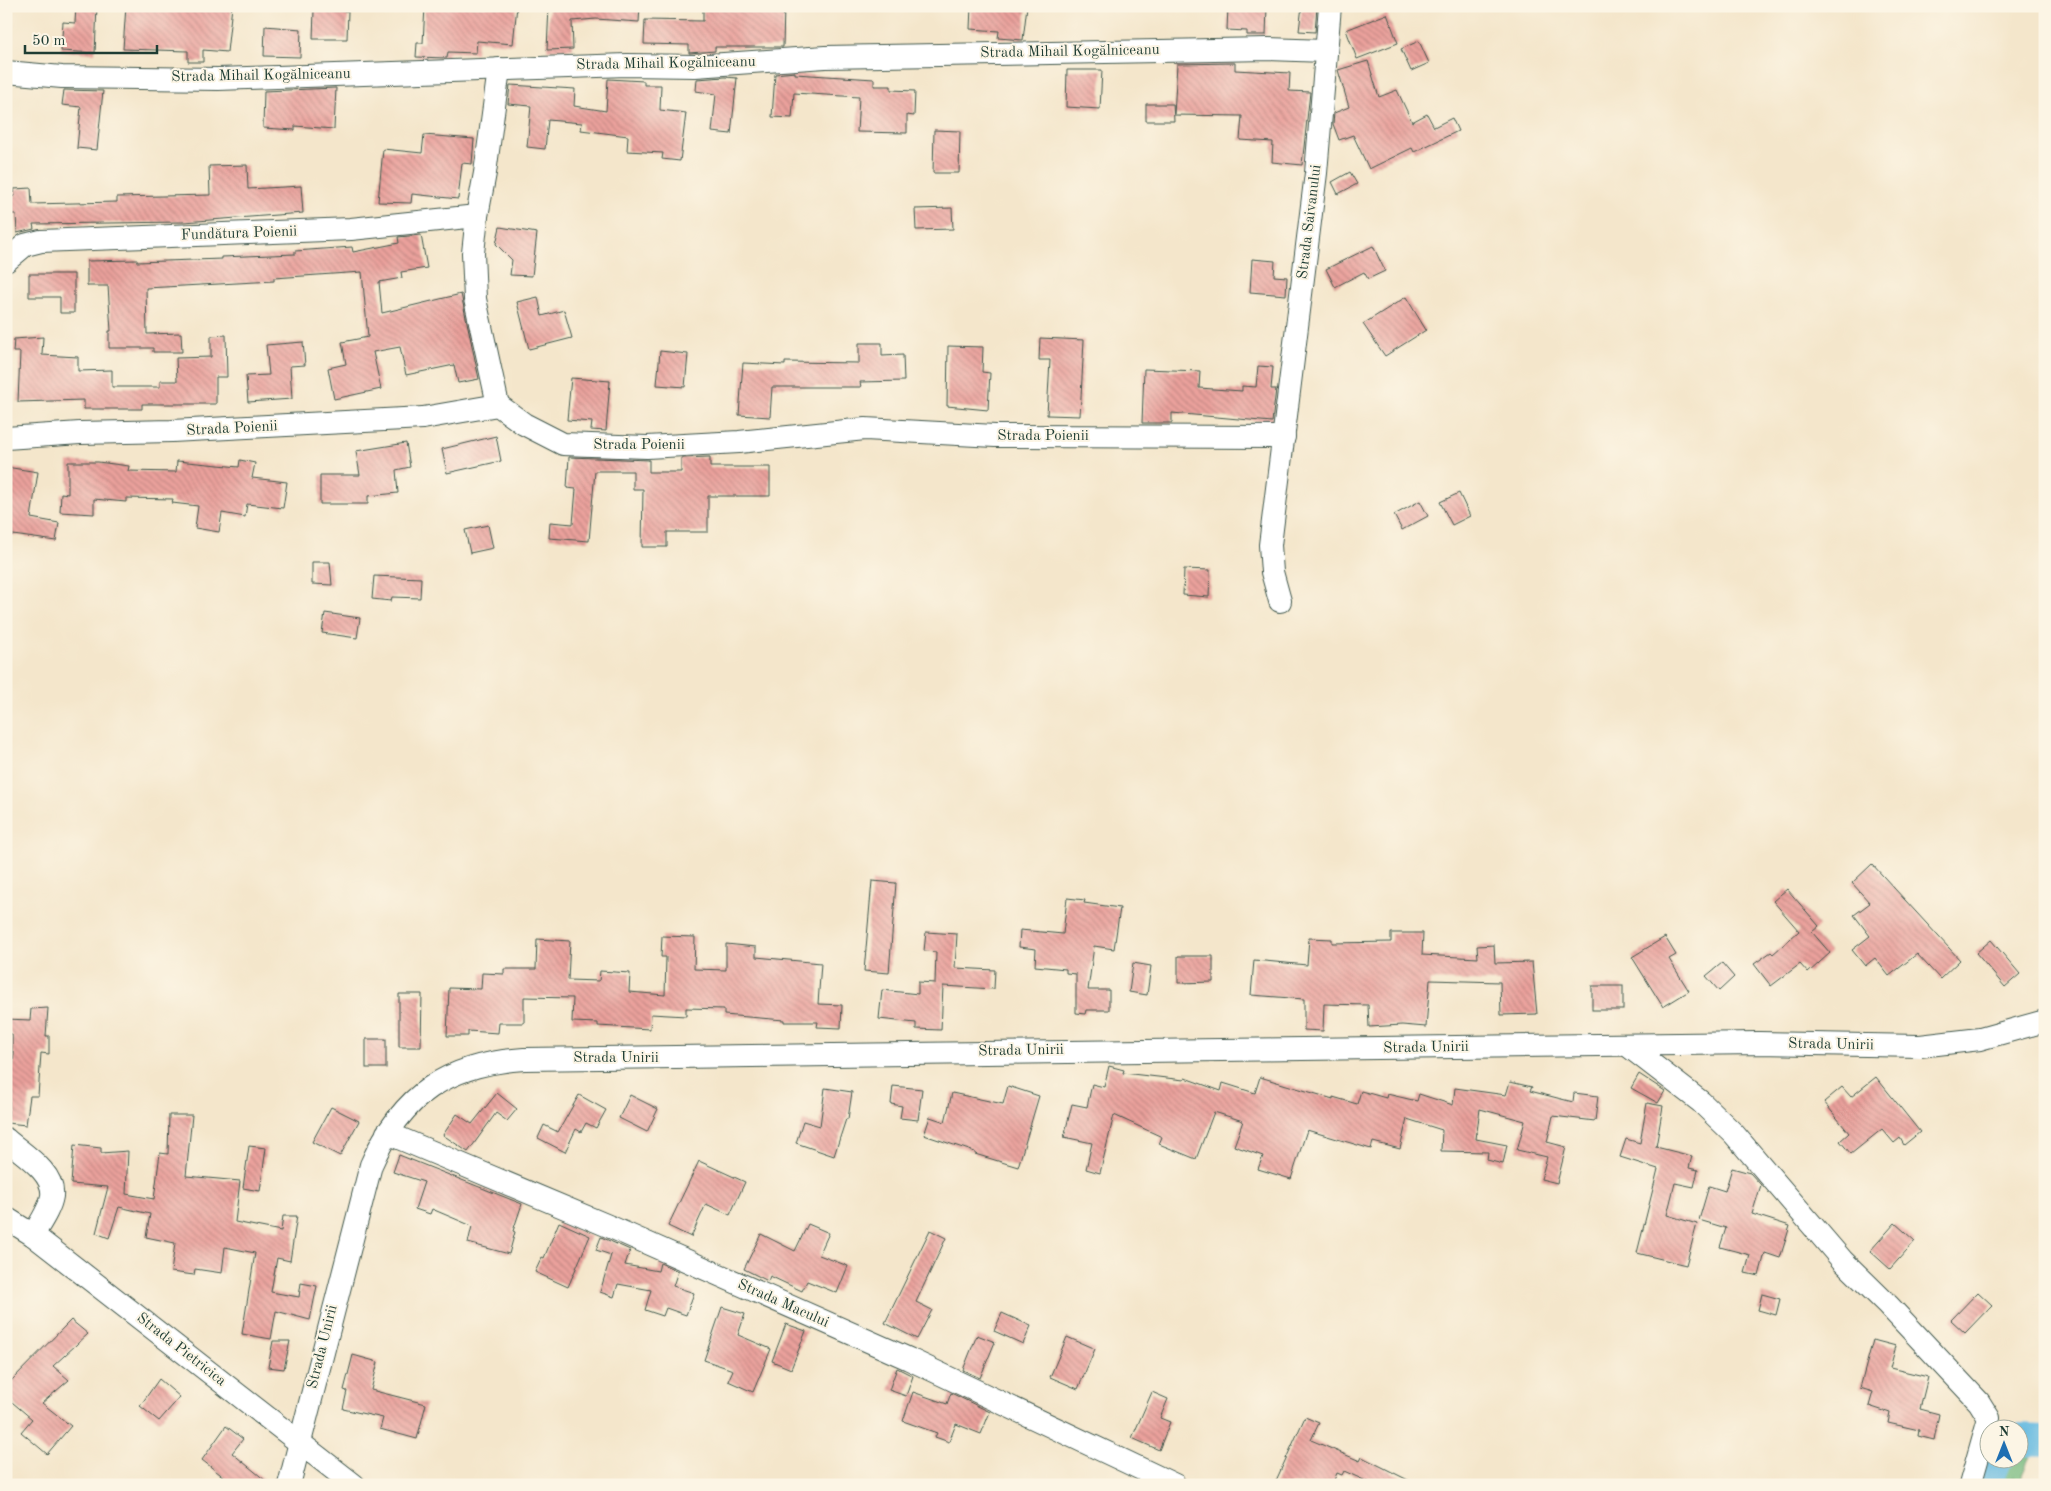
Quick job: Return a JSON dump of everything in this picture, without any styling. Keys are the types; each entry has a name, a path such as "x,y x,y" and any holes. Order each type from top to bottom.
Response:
{"street":[{"name":"Strada Saivanului","path":"1280,601 1272,572 1270,545 1316,173 1330,6"},
{"name":"Strada Mihail Kogălniceanu","path":"6,72 62,77 218,79 627,65 695,66 825,57 1268,49 1325,51"},
{"path":"498,405 476,299 473,253 499,69"},
{"name":"Fundătura Poienii","path":"6,261 25,245 41,241 351,229 477,216"},
{"name":"Strada Poienii","path":"6,438 423,418 498,405 524,424 563,444 646,447 739,442 865,429 995,436 1284,437"},
{"name":"Strada Unirii","path":"289,1485 371,1165 387,1132 410,1104 435,1084 470,1067 515,1059 1035,1051 1759,1043 1920,1046 1980,1039 2045,1021"},
{"path":"1627,1045 1701,1102 1734,1134 1842,1260 1888,1305 1979,1402 1989,1418 1970,1485"},
{"name":"Strada Macului","path":"387,1132 613,1228 908,1359 1175,1485"},
{"path":"6,1139 34,1163 51,1185 50,1205 33,1235"},
{"name":"Strada Pietricica","path":"6,1218 33,1235 354,1485"}],"green space":[{"path":"2042,1430 2028,1461 2028,1431"},
{"path":"1986,1468 2025,1468 2022,1474 2022,1485 1978,1485"}],"building":[{"path":"76,6 97,6 95,53 61,51 63,22 75,23"},
{"path":"126,6 232,6 227,52 203,50 203,62 188,62 188,51 123,49"},
{"path":"425,6 517,6 513,44 477,41 476,53 448,52 447,58 416,57 417,43 423,43"},
{"path":"549,6 640,6 639,22 596,19 572,21 573,49 547,50"},
{"path":"703,6 784,6 783,47 715,47 715,51 689,53 689,45 644,44 645,20 703,21"},
{"path":"971,6 1027,6 1023,40 998,38 999,31 970,29"},
{"path":"1228,6 1267,6 1266,35 1247,35 1247,31 1227,30"},
{"path":"1302,6 1317,6 1315,32 1299,31"},
{"path":"314,10 348,11 347,39 313,39"},
{"path":"1387,14 1398,43 1357,59 1346,30"},
{"path":"265,26 301,29 300,57 264,56"},
{"path":"1419,41 1429,63 1411,71 1401,49"},
{"path":"1368,61 1379,97 1397,90 1412,122 1427,114 1434,127 1452,118 1458,131 1414,152 1412,148 1369,169 1353,135 1339,140 1333,124 1334,113 1349,107 1338,70"},
{"path":"1235,63 1235,70 1290,73 1289,91 1310,92 1302,165 1272,162 1273,142 1240,140 1242,116 1174,115 1177,64"},
{"path":"1067,70 1102,70 1100,109 1066,107"},
{"path":"795,72 795,74 874,79 874,86 891,86 891,90 915,91 914,116 907,115 907,133 857,132 859,97 794,93 792,118 772,117 775,74"},
{"path":"737,78 731,134 712,132 716,94 696,91 697,79"},
{"path":"608,79 644,81 644,85 661,85 660,110 686,113 680,161 662,159 663,153 627,151 628,136 581,130 582,123 548,120 545,149 527,147 531,106 508,104 510,85 575,89 574,106 606,111"},
{"path":"336,88 334,129 295,126 295,130 263,128 264,91"},
{"path":"64,90 103,91 97,150 77,148 81,107 62,105"},
{"path":"1146,104 1173,104 1174,121 1146,121"},
{"path":"934,130 960,131 959,173 933,173"},
{"path":"424,135 474,139 472,164 462,163 458,199 412,194 411,203 378,202 383,149 422,153"},
{"path":"247,165 248,189 301,186 303,213 184,222 33,224 34,229 17,233 16,214 6,214 6,197 15,196 14,189 31,188 32,204 117,202 117,197 210,195 209,166"},
{"path":"1350,172 1357,184 1338,194 1332,182"},
{"path":"952,208 953,229 916,230 915,209"},
{"path":"500,227 537,233 532,276 510,275 512,260 496,244"},
{"path":"421,235 427,268 401,272 402,278 379,282 382,313 461,294 479,379 458,383 454,365 406,375 400,347 373,352 381,389 334,399 328,368 346,364 342,342 368,337 362,272 274,278 274,281 146,288 147,334 181,333 182,352 153,352 153,348 109,348 109,331 111,331 108,286 87,286 87,261 137,260 137,262 222,259 222,257 295,254 295,251 352,247 353,252 399,243 398,237"},
{"path":"1373,246 1385,271 1368,279 1364,272 1335,287 1326,269"},
{"path":"1252,259 1275,261 1274,276 1287,277 1286,295 1250,292"},
{"path":"29,274 74,274 74,313 60,313 60,297 29,297"},
{"path":"538,297 542,316 564,310 572,338 529,349 517,302"},
{"path":"1406,297 1426,330 1385,356 1363,324"},
{"path":"226,335 227,377 216,377 216,404 142,404 142,409 84,409 84,400 18,402 20,352 13,352 14,339 43,337 42,355 78,357 78,371 112,370 112,387 160,387 160,381 177,381 176,358 211,357 211,336"},
{"path":"1040,338 1084,340 1080,416 1047,415 1050,360 1039,360"},
{"path":"303,342 305,365 290,366 292,399 248,402 246,376 269,375 266,345"},
{"path":"859,343 882,343 882,356 903,355 904,381 860,382 861,387 772,387 770,417 739,415 743,363 785,365 785,362 859,363"},
{"path":"948,346 983,347 982,372 990,373 988,410 947,406"},
{"path":"660,351 688,354 685,387 657,385"},
{"path":"1258,366 1273,367 1271,389 1276,389 1272,422 1172,413 1172,423 1142,423 1144,369 1200,371 1199,388 1242,391 1242,386 1256,387"},
{"path":"571,378 610,381 606,431 591,430 592,422 567,420"},
{"path":"496,436 501,461 447,473 442,449"},
{"path":"406,443 410,467 396,470 398,493 368,496 368,504 320,504 320,475 360,475 356,451"},
{"path":"569,457 649,460 649,472 681,472 681,458 710,457 710,467 770,467 770,496 708,496 708,532 667,532 667,547 642,547 643,489 633,489 633,471 595,471 589,541 549,538 550,522 573,524 576,489 567,488"},
{"path":"240,460 255,463 252,478 287,482 283,508 247,504 245,517 222,513 219,532 195,528 198,506 172,503 173,499 126,498 126,502 94,499 94,514 60,512 61,493 68,494 68,462 98,462 129,466 128,471 176,472 177,461 239,467"},
{"path":"6,467 38,472 31,518 59,523 56,541 6,534"},
{"path":"1459,493 1470,516 1452,525 1440,502"},
{"path":"1420,501 1428,516 1402,530 1394,515"},
{"path":"488,525 493,548 470,553 465,530"},
{"path":"312,562 330,562 332,585 312,584"},
{"path":"1184,569 1210,570 1209,597 1183,595"},
{"path":"374,576 421,578 420,598 392,597 391,601 372,599"},
{"path":"325,613 360,618 357,638 322,633"},
{"path":"1872,864 1960,960 1940,979 1917,954 1889,976 1875,958 1865,966 1852,950 1870,936 1854,915 1870,903 1852,883"},
{"path":"872,881 896,883 889,973 864,971"},
{"path":"1787,889 1819,926 1812,932 1830,953 1808,973 1800,964 1771,986 1754,964 1771,952 1773,954 1799,931 1773,901"},
{"path":"1067,898 1085,900 1084,903 1120,908 1114,949 1094,946 1088,990 1109,990 1109,1010 1086,1010 1085,1014 1076,1013 1076,974 1066,973 1066,969 1035,966 1036,949 1019,947 1020,930 1063,934"},
{"path":"926,932 957,934 955,968 995,970 994,989 943,986 941,1030 916,1029 916,1023 879,1019 882,990 918,994 918,982 935,983 936,952 924,951"},
{"path":"1391,933 1423,933 1422,955 1478,958 1477,946 1494,945 1495,963 1532,962 1537,1014 1501,1015 1500,982 1430,980 1426,1027 1402,1025 1369,1027 1368,1005 1324,1004 1323,1031 1304,1030 1304,999 1251,995 1254,960 1307,965 1309,938 1332,939 1332,943 1391,942"},
{"path":"662,936 695,937 694,969 726,970 726,944 756,947 756,957 821,963 818,1004 842,1005 841,1028 817,1027 818,1022 784,1022 784,1020 724,1015 724,1009 686,1008 686,1016 651,1014 650,1029 598,1026 598,1023 572,1022 573,998 524,997 524,1023 499,1023 498,1033 468,1031 468,1036 447,1036 449,988 481,989 482,973 504,974 504,969 536,969 537,939 570,941 568,980 599,981 600,971 630,973 629,992 665,995 666,957 661,957"},
{"path":"1665,937 1676,955 1669,959 1689,991 1663,1007 1632,957"},
{"path":"1991,940 2020,974 2005,987 1976,953"},
{"path":"1178,956 1213,956 1213,982 1178,983"},
{"path":"1133,963 1151,966 1147,995 1129,992"},
{"path":"1722,963 1734,977 1719,991 1706,976"},
{"path":"1592,986 1623,986 1623,1010 1592,1010"},
{"path":"399,994 422,994 421,1047 399,1047"},
{"path":"48,1008 46,1036 49,1036 49,1054 41,1053 38,1096 30,1096 26,1125 7,1123 14,1052 12,1052 12,1034 6,1034 6,1019 30,1020 31,1009"},
{"path":"366,1039 386,1039 386,1068 366,1068"},
{"path":"1109,1066 1124,1070 1123,1073 1184,1080 1185,1078 1221,1091 1223,1083 1255,1093 1260,1077 1333,1099 1333,1097 1357,1104 1361,1091 1386,1098 1387,1094 1417,1101 1419,1094 1453,1105 1455,1088 1506,1095 1510,1082 1532,1087 1530,1091 1573,1102 1574,1093 1598,1096 1595,1121 1553,1116 1547,1142 1566,1147 1557,1183 1541,1179 1547,1157 1517,1150 1525,1121 1480,1109 1476,1139 1507,1145 1503,1164 1487,1160 1488,1152 1441,1151 1442,1130 1407,1119 1400,1149 1373,1142 1371,1149 1307,1130 1291,1179 1258,1169 1263,1156 1234,1146 1243,1121 1214,1112 1196,1159 1159,1144 1162,1137 1114,1115 1100,1173 1086,1169 1092,1143 1064,1137 1072,1104 1087,1107 1092,1084 1104,1087"},
{"path":"1639,1074 1665,1091 1658,1103 1631,1088"},
{"path":"1876,1077 1920,1132 1904,1145 1900,1138 1894,1143 1882,1129 1851,1154 1840,1141 1849,1133 1824,1102 1842,1087 1851,1097"},
{"path":"893,1086 922,1089 918,1120 900,1118 902,1106 891,1104"},
{"path":"1008,1086 1039,1096 1018,1167 975,1154 975,1152 924,1135 930,1117 945,1122 952,1093 1003,1104"},
{"path":"825,1088 852,1092 848,1119 846,1119 834,1156 796,1143 803,1121 820,1126"},
{"path":"497,1093 517,1109 507,1121 496,1113 468,1152 443,1135 457,1114 472,1124"},
{"path":"579,1095 606,1110 596,1128 586,1123 581,1132 576,1129 565,1152 538,1138 544,1125 558,1132"},
{"path":"630,1095 658,1109 647,1132 619,1118"},
{"path":"1647,1103 1663,1106 1656,1147 1692,1156 1689,1168 1698,1170 1694,1187 1675,1183 1667,1215 1697,1224 1686,1265 1637,1253 1658,1169 1620,1157 1626,1139 1640,1143"},
{"path":"331,1107 359,1121 340,1156 312,1142"},
{"path":"169,1115 192,1115 186,1176 240,1181 235,1222 281,1231 283,1216 297,1216 290,1261 277,1258 271,1292 299,1297 301,1283 317,1286 310,1320 276,1311 271,1339 242,1334 255,1253 225,1247 222,1273 195,1269 194,1275 171,1272 175,1243 146,1237 150,1214 119,1207 109,1238 96,1233 108,1187 71,1184 74,1145 101,1148 101,1153 128,1151 126,1194 154,1199 160,1153 168,1154"},
{"path":"249,1146 266,1148 260,1191 243,1188"},
{"path":"399,1155 522,1204 513,1231 515,1232 509,1254 468,1243 472,1226 432,1209 430,1214 415,1209 424,1182 393,1172"},
{"path":"699,1161 745,1182 730,1215 706,1204 691,1237 668,1226"},
{"path":"1732,1168 1750,1173 1761,1185 1752,1214 1790,1226 1780,1258 1765,1253 1759,1276 1745,1273 1750,1255 1720,1247 1726,1228 1699,1220 1709,1186 1725,1191"},
{"path":"559,1222 590,1236 568,1287 535,1272 542,1257 544,1258"},
{"path":"1895,1223 1915,1241 1890,1269 1870,1251"},
{"path":"808,1224 829,1233 819,1255 848,1266 837,1293 807,1281 802,1291 770,1276 768,1281 744,1269 761,1234 795,1251"},
{"path":"930,1230 946,1238 916,1302 932,1310 917,1339 885,1323"},
{"path":"601,1237 630,1250 625,1265 658,1271 660,1263 678,1271 673,1286 694,1293 686,1315 666,1308 663,1316 645,1310 651,1290 618,1284 614,1297 600,1292 611,1255 596,1250"},
{"path":"1978,1292 1992,1305 1965,1333 1951,1320"},
{"path":"1762,1294 1780,1299 1776,1315 1758,1310"},
{"path":"722,1307 745,1314 738,1335 771,1349 753,1392 728,1381 733,1370 704,1360"},
{"path":"1002,1313 1031,1326 1023,1344 994,1331"},
{"path":"71,1320 88,1334 53,1366 69,1380 42,1403 71,1426 47,1454 21,1432 32,1419 6,1397 6,1386"},
{"path":"786,1324 806,1331 791,1369 772,1361"},
{"path":"977,1335 995,1342 980,1378 963,1370"},
{"path":"1067,1337 1095,1349 1078,1389 1050,1377"},
{"path":"1873,1340 1896,1346 1890,1368 1928,1377 1920,1409 1939,1414 1934,1440 1918,1436 1919,1430 1888,1423 1890,1413 1869,1406 1873,1392 1860,1388"},
{"path":"273,1341 290,1341 284,1369 268,1367"},
{"path":"353,1355 378,1362 371,1390 426,1404 417,1439 380,1429 383,1418 343,1409 347,1391 344,1390"},
{"path":"897,1368 913,1376 906,1396 889,1390"},
{"path":"159,1379 180,1397 159,1421 140,1406"},
{"path":"913,1392 947,1404 951,1393 990,1412 981,1434 956,1424 949,1442 935,1437 937,1433 903,1421"},
{"path":"1152,1392 1168,1399 1160,1418 1170,1422 1159,1450 1132,1438"},
{"path":"1305,1417 1319,1423 1311,1440 1360,1461 1362,1457 1418,1485 1375,1485 1344,1471 1342,1475 1337,1473 1332,1485 1274,1485"},
{"path":"226,1426 243,1439 232,1453 271,1485 234,1485 202,1460"}],"waterway":[{"path":"2028,1440 2045,1441"},
{"path":"1989,1485 1993,1468"}]}
